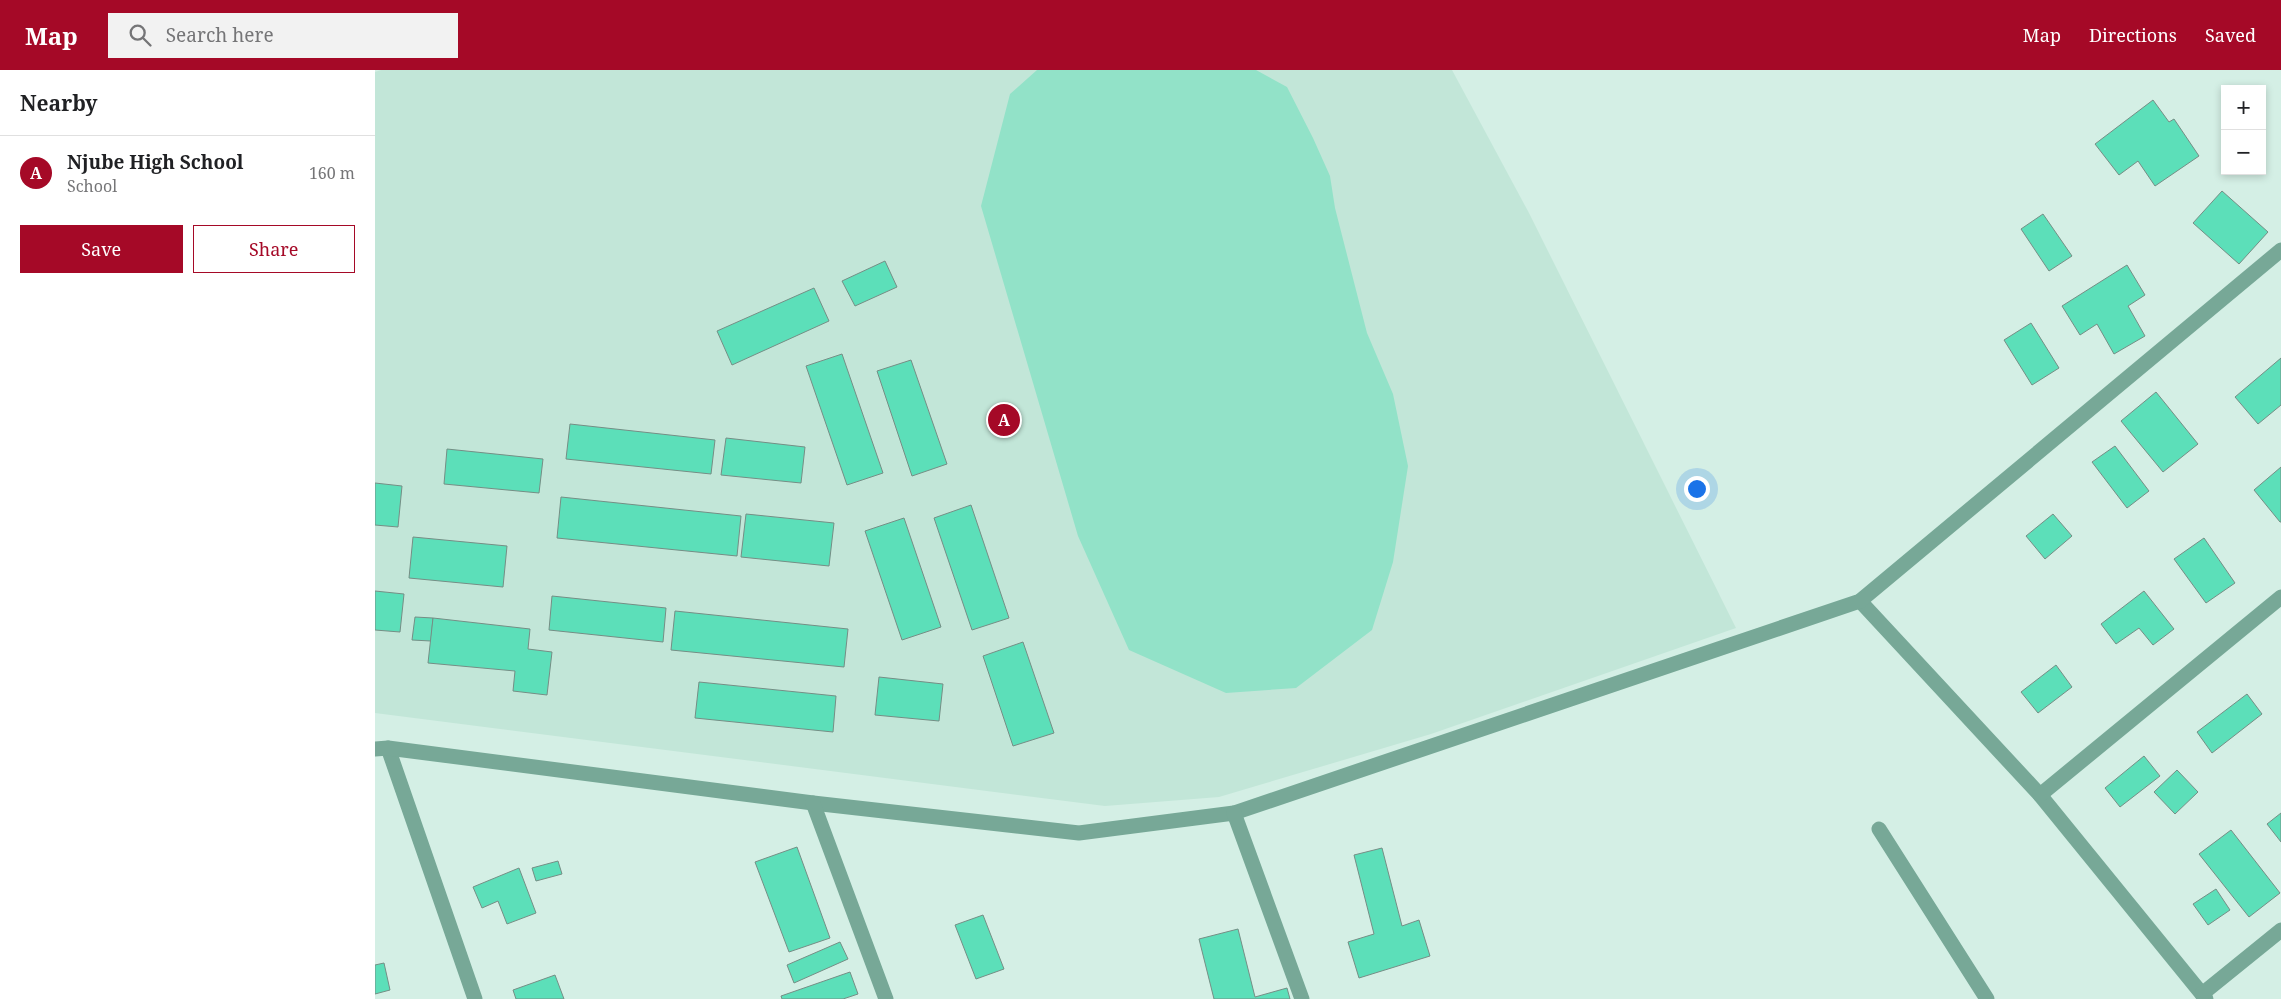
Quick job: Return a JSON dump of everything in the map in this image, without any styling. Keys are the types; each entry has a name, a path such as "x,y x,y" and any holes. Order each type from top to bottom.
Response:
{"street":[{"path":"475,999 381,749 813,803 1079,833 1234,813 1860,601 2281,250"},
{"path":"2040,795 2281,597"},
{"path":"1860,601 2040,795 2204,997 2281,930"},
{"path":"813,803 886,999"},
{"path":"1234,813 1302,999"},
{"path":"1879,829 1987,999"}],"shaded area":[{"path":"381,70 1452,70 1529,213 1736,628 1431,734 1219,797 1105,806 375,713 375,72"}],"green space":[{"path":"1037,70 1256,70 1287,87 1330,176 1335,208 1367,333 1393,394 1408,466 1393,562 1372,630 1296,688 1226,693 1129,650 1078,536 981,206 1010,94"}],"building":[{"path":"2153,100 2169,122 2174,119 2199,156 2155,186 2138,161 2119,175 2095,144"},
{"path":"2222,191 2268,232 2239,264 2193,223"},
{"path":"2043,214 2072,256 2049,271 2021,229"},
{"path":"885,261 897,287 855,306 842,281"},
{"path":"2127,265 2145,295 2128,306 2145,336 2114,354 2097,324 2080,335 2062,306"},
{"path":"814,288 829,321 732,365 717,331"},
{"path":"2031,323 2059,368 2032,385 2004,340"},
{"path":"842,354 883,473 847,485 806,366"},
{"path":"2281,358 2281,405 2258,424 2235,397"},
{"path":"911,360 947,464 912,476 877,371"},
{"path":"2156,392 2198,444 2163,472 2121,421"},
{"path":"570,424 715,440 711,474 566,459"},
{"path":"726,438 805,447 801,483 721,475"},
{"path":"2115,446 2149,491 2127,508 2092,462"},
{"path":"447,449 543,459 539,493 444,484"},
{"path":"2281,467 2281,522 2280,522 2254,490"},
{"path":"375,483 402,486 398,527 375,525"},
{"path":"561,497 741,516 737,556 557,538"},
{"path":"971,505 1009,618 972,630 934,518"},
{"path":"746,514 834,523 829,566 741,557"},
{"path":"2053,514 2072,536 2045,559 2026,536"},
{"path":"904,518 941,627 902,640 865,531"},
{"path":"413,537 507,546 503,587 409,578"},
{"path":"2204,538 2235,583 2206,603 2174,559"},
{"path":"375,591 404,594 400,632 375,630"},
{"path":"2144,591 2174,629 2153,645 2139,628 2116,644 2101,624"},
{"path":"552,596 666,608 663,642 549,630"},
{"path":"675,611 848,629 844,667 671,650"},
{"path":"415,617 433,618 431,641 412,640"},
{"path":"433,618 530,629 528,649 552,652 547,695 513,691 515,671 428,663"},
{"path":"1023,642 1054,733 1013,746 983,656"},
{"path":"2056,665 2072,687 2038,713 2021,692"},
{"path":"879,677 943,684 939,721 875,715"},
{"path":"699,682 836,696 833,732 695,718"},
{"path":"2247,694 2262,714 2212,753 2197,732"},
{"path":"2144,756 2160,776 2120,807 2105,788"},
{"path":"2177,770 2198,792 2175,814 2154,792"},
{"path":"2281,813 2281,842 2267,824"},
{"path":"2231,830 2280,893 2249,917 2199,854"},
{"path":"797,847 830,938 789,952 755,862"},
{"path":"1382,848 1402,926 1419,920 1430,956 1359,978 1348,942 1374,934 1354,855"},
{"path":"558,861 562,874 536,881 532,868"},
{"path":"519,868 536,913 507,924 498,901 482,908 473,887"},
{"path":"2216,889 2230,910 2208,925 2193,904"},
{"path":"983,915 1004,969 976,979 955,925"},
{"path":"1238,929 1255,997 1287,988 1290,999 1214,999 1199,939"},
{"path":"840,942 848,959 794,983 787,965"},
{"path":"384,963 390,990 375,994 375,965"},
{"path":"850,972 858,994 843,999 782,999 781,996"},
{"path":"555,975 564,999 516,999 513,990"}],"place":[{"name":"Njube High School","path":"1004,420"}]}
